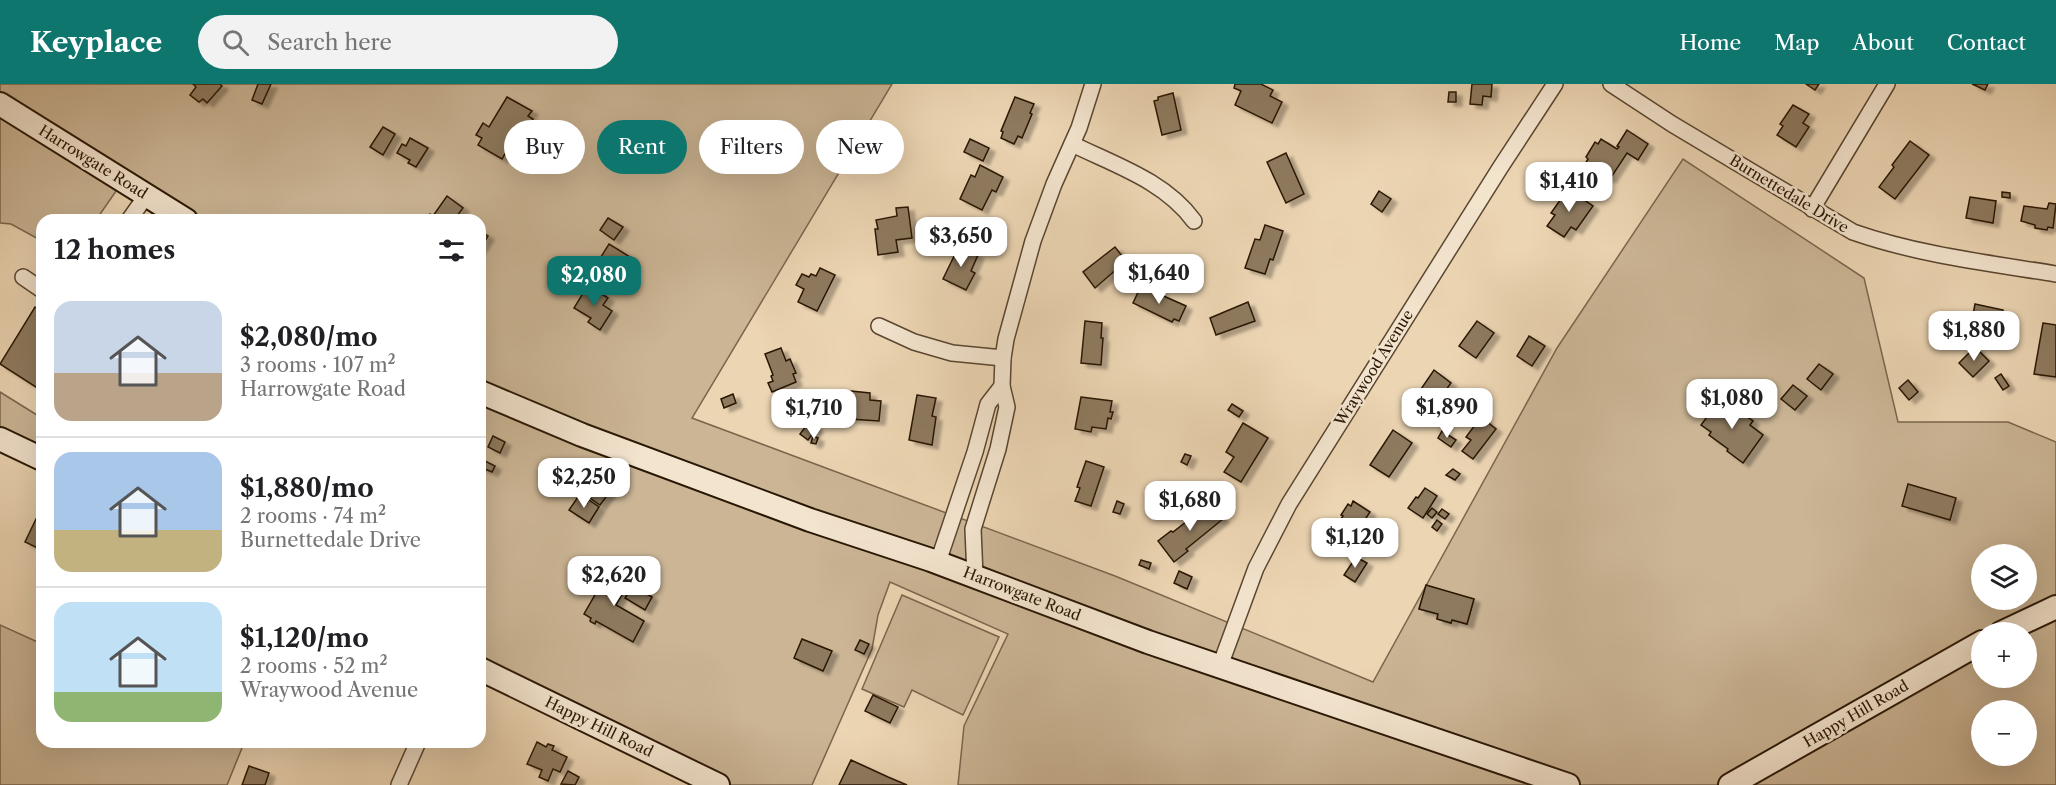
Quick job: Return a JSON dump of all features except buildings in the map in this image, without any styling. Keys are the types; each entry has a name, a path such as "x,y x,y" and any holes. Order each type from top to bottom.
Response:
{"main road":[{"name":"Harrowgate Road","path":"0,104 176,214"},
{"name":"Harrowgate Road","path":"486,394 651,462 810,520 938,562 1220,666 1568,785"},
{"path":"0,439 36,456"},
{"path":"2024,622 2056,607"},
{"name":"Happy Hill Road","path":"1738,782 1971,648"},
{"name":"Happy Hill Road","path":"486,672 718,785"}],"street":[{"path":"975,576 972,530 998,449 1006,413 1007,407 1002,386 1003,358 1016,297 1033,241 1090,99 1093,84"},
{"name":"Wraywood Avenue","path":"1220,666 1256,568 1289,504 1555,84"},
{"name":"Burnettedale Drive","path":"1611,84 1672,124 1854,232 1881,242 1958,259 2056,274"},
{"path":"1812,209 1887,84"},
{"path":"1072,144 1150,182 1183,206 1194,221"},
{"path":"133,214 146,196"},
{"path":"23,277 36,286"},
{"path":"879,326 914,342 952,353 1003,358"},
{"path":"938,562 975,452 988,404 1002,386"},
{"path":"399,785 415,748"}],"shaded area":[{"path":"0,84 892,84 870,120 816,120 816,174 838,174 692,418 1115,576 1373,682 1557,348 1683,159 1864,278 1898,422 2008,422 2056,442 2056,785 958,785 964,726 1008,634 890,582 878,615 872,649 812,785 718,785 486,673 486,214 152,214 159,204 123,181 100,214 36,214 36,238 11,224 0,223","holes":["1426,586 1474,599 1467,624 1437,619 1438,614 1419,609"]},
{"path":"0,392 36,414 36,456 0,440"},
{"path":"902,595 999,637 963,715 912,690 904,707 862,689"},
{"path":"0,625 36,641 36,748 242,748 227,785 0,785"}]}
